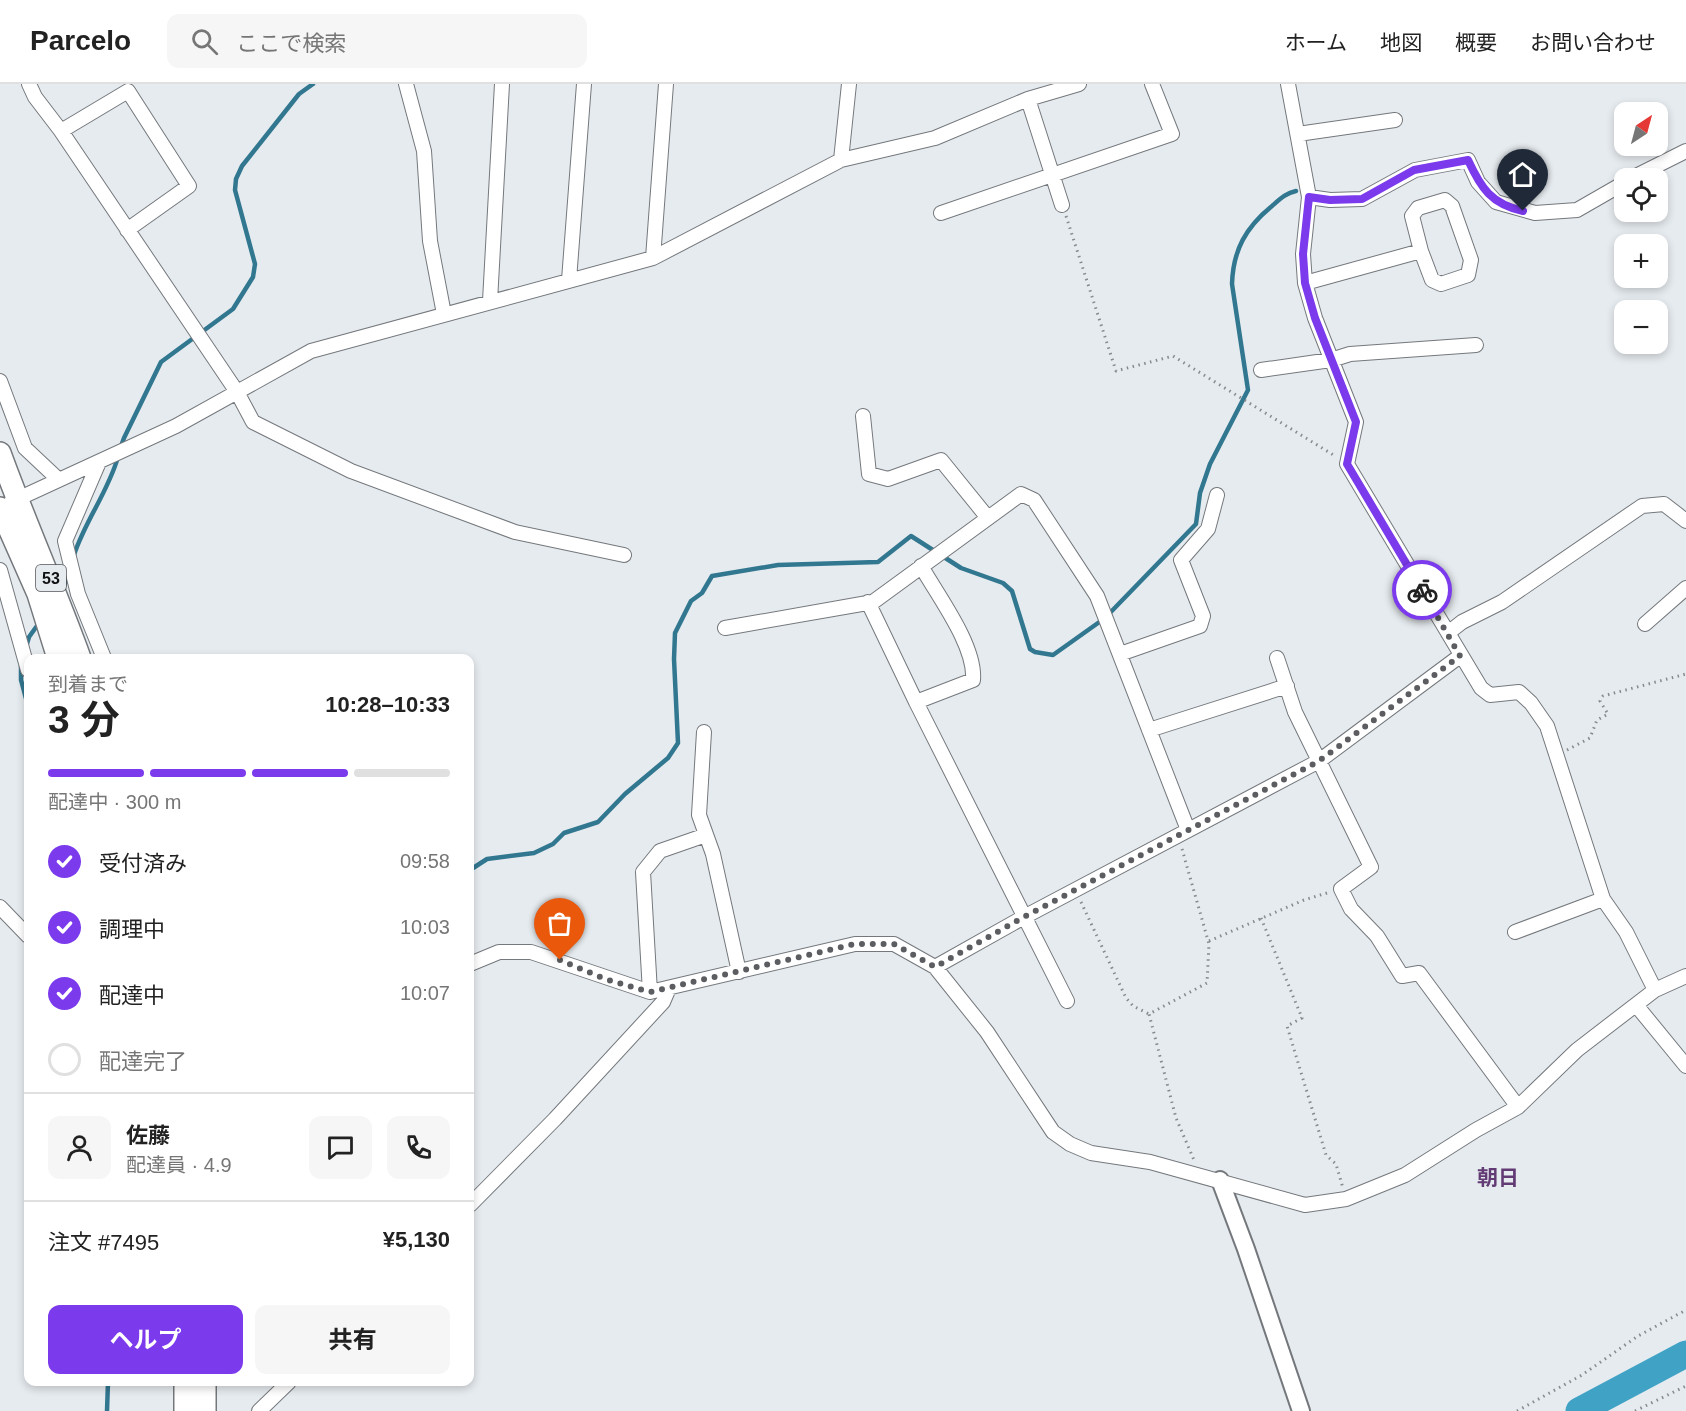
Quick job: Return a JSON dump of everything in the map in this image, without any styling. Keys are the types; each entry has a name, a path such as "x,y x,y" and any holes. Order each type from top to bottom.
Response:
{"main road":[{"name":"53","path":"0,453 6,505 57,654"},
{"name":"53","path":"6,505 54,585 79,654"},
{"path":"184,1386 184,1411"},
{"path":"205,1386 205,1411"}],"street":[{"path":"30,84 35,97 61,131 237,392 253,422 351,471 515,532 624,555"},
{"path":"406,84 424,151 430,240 444,314"},
{"path":"490,301 502,84"},
{"path":"569,280 584,84"},
{"path":"653,258 666,84"},
{"path":"841,160 849,84"},
{"path":"6,505 176,426 311,351 653,258 841,160 935,138 1028,99 1079,84"},
{"path":"941,213 1173,134 1152,84"},
{"path":"1288,84 1309,197 1303,254 1305,283 1315,318 1356,422 1347,464 1481,688 1490,694 1520,692 1547,726 1603,899 1626,932 1655,990"},
{"path":"61,131 128,91 189,186 127,230"},
{"path":"1028,99 1062,205"},
{"path":"1298,134 1395,120"},
{"path":"1652,168 1686,151"},
{"path":"1309,197 1330,200 1362,199 1414,170 1468,160 1478,182 1496,202 1535,213 1577,210 1614,189"},
{"path":"1445,200 1452,206 1471,260 1468,275 1441,284 1432,280 1421,251 1412,216 1418,208 1445,200"},
{"path":"1305,283 1421,251"},
{"path":"1261,370 1331,360 1350,354 1476,345"},
{"path":"0,381 25,448 59,480"},
{"path":"863,416 869,474 888,479 941,460 988,518"},
{"path":"99,462 65,541 78,594 102,654"},
{"path":"725,628 873,602 1021,494 1034,500 1098,596 1149,730 1183,833"},
{"path":"1120,654 1200,626 1203,616 1181,560 1208,529 1217,495"},
{"path":"1448,633 1462,622 1502,602 1642,506 1664,504 1686,521"},
{"path":"916,702 973,680 974,671 962,636 921,566"},
{"path":"0,570 24,656"},
{"path":"1645,624 1686,588"},
{"path":"868,602 1067,1001"},
{"path":"935,967 1024,917 1319,761 1460,656"},
{"path":"1277,657 1294,711 1371,867 1341,889 1351,909 1377,936 1402,976 1419,973 1518,1107"},
{"path":"1149,730 1287,686"},
{"path":"704,732 699,815 713,854 739,972"},
{"path":"650,992 643,872 660,851 706,835"},
{"path":"1515,932 1603,899"},
{"path":"0,907 24,932"},
{"path":"474,962 499,952 531,952 650,992 855,944 894,944 935,967 987,1032 1053,1132 1070,1144 1091,1153 1150,1162 1305,1204 1346,1199 1405,1175 1476,1130 1518,1107 1577,1050 1655,990 1686,976"},
{"path":"474,1201 555,1119 663,1002 669,988"},
{"path":"1636,1005 1686,1066"},
{"path":"1220,1180 1246,1249 1300,1411"},
{"path":"259,1411 285,1386"}],"path":[{"path":"1062,205 1116,372 1173,356 1347,464"},
{"path":"1556,756 1590,738 1597,720 1608,714 1600,701 1603,696 1686,674"},
{"path":"1149,1014 1207,983 1208,941 1183,833"},
{"path":"1208,941 1304,900 1341,889"},
{"path":"1075,890 1126,998 1133,1006 1149,1014 1176,1118 1195,1162 1198,1176"},
{"path":"1261,918 1302,1018 1287,1026 1326,1155 1336,1164 1346,1199"},
{"path":"1517,1411 1582,1376 1638,1336 1686,1310"},
{"path":"1635,1411 1686,1386"}],"waterway":[{"path":"120,449 161,362 233,309 253,277 255,264 235,190 236,179 242,166 299,94 313,84"},
{"path":"474,867 487,859 534,853 553,844 564,833 598,822 625,794 668,758 678,743 675,633 691,601 702,593 712,576 778,565 878,562 911,536 961,568 1003,583 1012,591 1030,649 1035,652 1053,655 1105,618 1196,524 1200,493 1210,464 1248,390 1232,284 1238,250 1255,222 1280,199 1296,191"},
{"path":"74,555 118,457"},
{"path":"62,593 68,572"},
{"path":"26,647 29,637 39,623"},
{"path":"21,666 24,691"},
{"path":"1579,1411 1686,1354"},
{"path":"107,1411 108,1386"}],"way so far":[{"path":"560,960 605,979 650,992 855,944 894,944 935,967 1024,917 1319,761 1460,656 1422,590"}],"district":[{"name":"朝日","path":"1498,1177"}],"route":[{"path":"1422,590 1347,464 1356,422 1315,318 1305,283 1303,254 1309,197 1330,200 1362,199 1414,170 1468,160 1478,182 1496,202 1523,211"}]}
